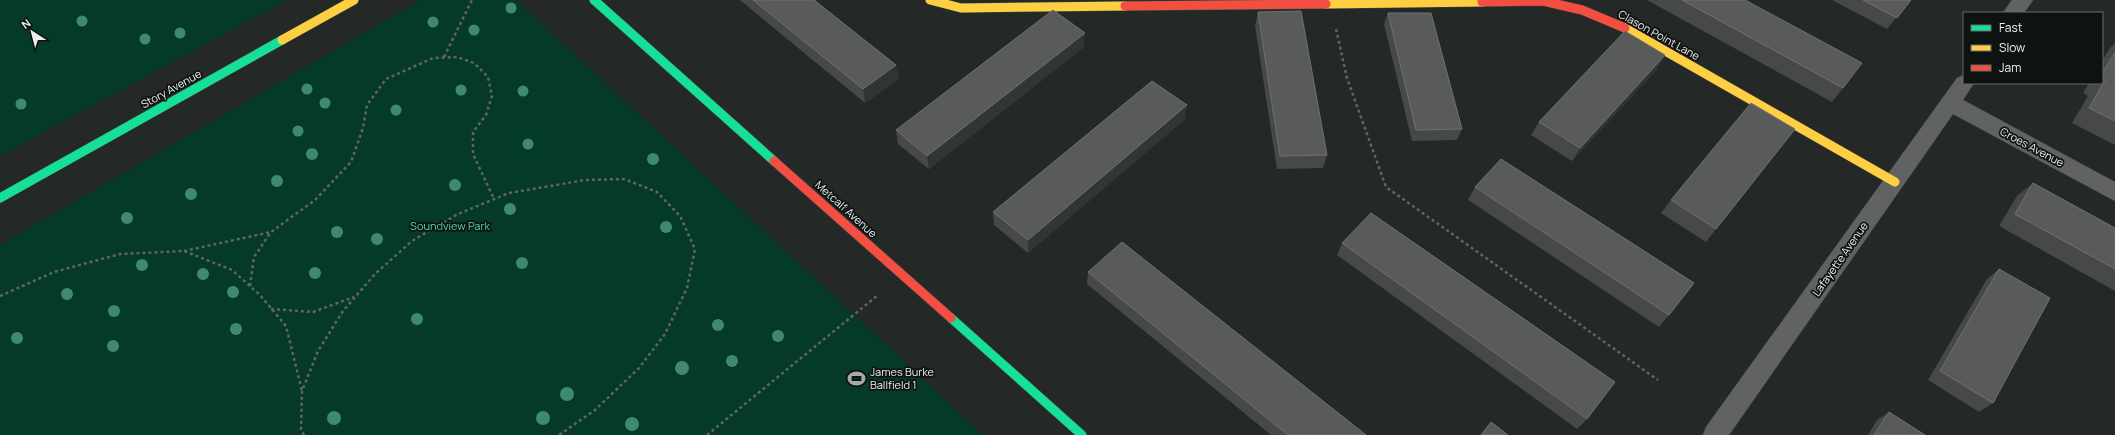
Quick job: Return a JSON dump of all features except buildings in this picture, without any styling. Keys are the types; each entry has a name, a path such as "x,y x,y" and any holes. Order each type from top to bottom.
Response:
{"street":[{"name":"Story Avenue","path":"0,198 354,0"},
{"name":"Metcalf Avenue","path":"594,0 1082,435"},
{"name":"Clason Point Lane","path":"930,0 961,8 1543,1 1582,10 1616,23 1895,182"},
{"path":"2014,12 2023,0"},
{"name":"Lafayette Avenue","path":"1716,435 1963,84"},
{"name":"Croes Avenue","path":"1950,103 2115,192"}],"path":[{"path":"444,57 472,0"},
{"path":"1334,22 1347,78 1386,187 1658,380"},
{"path":"250,286 254,257 271,232 315,200 351,162 363,128 366,105 386,79 412,66 433,58 457,57 474,62 488,77 492,96 486,115 473,132 473,154 494,199"},
{"path":"302,391 318,351 343,311 375,274 412,241 458,214 509,193 585,180 624,179 657,192 680,216 695,249 687,288 665,334 639,368 595,410 559,435"},
{"path":"0,296 54,272 120,254 184,251 271,232"},
{"path":"184,251 232,270 250,286 286,326 302,391 301,428 304,435"},
{"path":"707,435 903,275"},
{"path":"271,309 313,312 355,297"}],"green space":[{"path":"0,0 287,0 0,156"},
{"name":"Soundview Park","path":"421,0 516,0 983,435 0,435 0,245"}],"traffic: fast":[{"path":"594,0 774,161"},
{"path":"0,198 282,40"},
{"path":"951,318 1082,435"}],"traffic: slow":[{"path":"282,40 354,0"},
{"path":"930,0 961,8 1125,6"},
{"path":"1326,4 1482,2"},
{"path":"1625,28 1895,182"}],"traffic: jam":[{"path":"1482,2 1543,1 1582,10 1625,28"},
{"path":"1125,6 1326,4"},
{"path":"774,161 951,318"}],"place":[{"name":"James Burke Ballfield 1","path":"857,378"}]}
